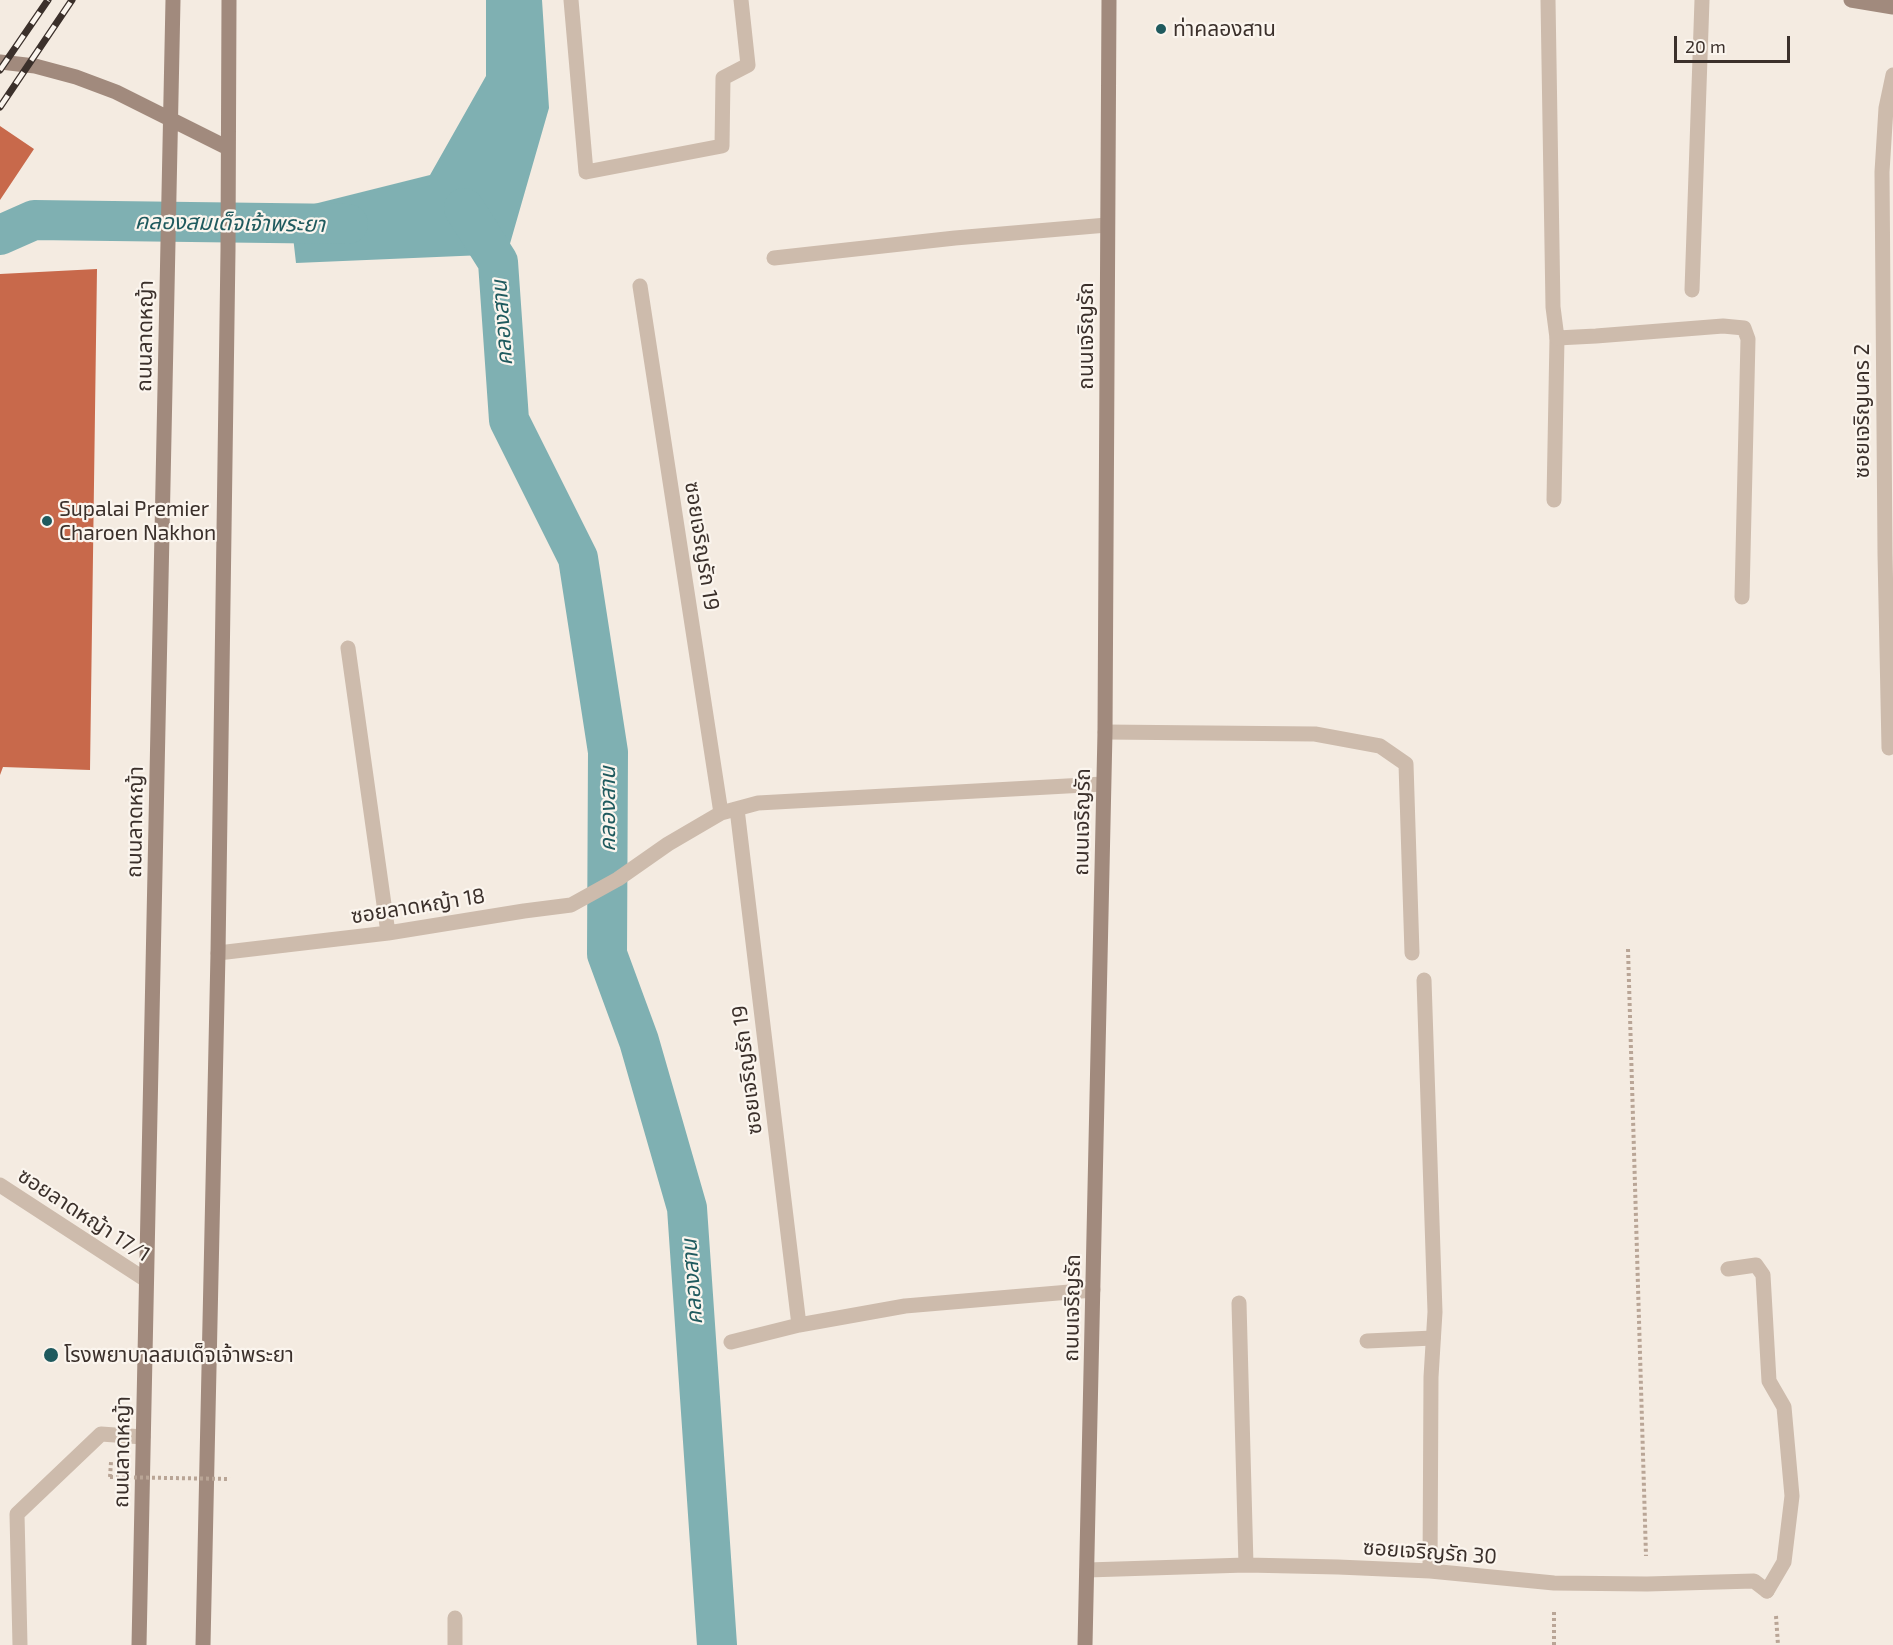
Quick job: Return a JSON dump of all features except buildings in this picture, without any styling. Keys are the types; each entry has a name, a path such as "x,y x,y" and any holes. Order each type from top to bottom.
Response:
{"main road":[{"name":"ถนนลาดหญ้า","path":"139,1645 173,0"},
{"path":"203,1645 218,953 228,250 229,0"},
{"name":"ถนนเจริญรัถ","path":"1085,1645 1105,732 1109,0"},
{"path":"1851,0 1893,7"},
{"path":"0,62 34,66 76,77 116,92 228,148"}],"street":[{"path":"571,0 586,172 722,146 723,78 748,65 741,0"},
{"path":"1548,0 1553,307 1557,338 1554,500"},
{"path":"1692,290 1702,0"},
{"name":"ซอยเจริญนคร 2","path":"1889,748 1889,554 1882,162 1886,108 1893,75"},
{"path":"774,258 955,238 1107,225"},
{"name":"ซอยเจริญรัถ 19","path":"640,286 721,813"},
{"path":"1557,338 1723,326 1744,328 1748,339 1742,597"},
{"path":"348,648 388,933"},
{"path":"1105,732 1315,734 1380,746 1406,764 1412,953"},
{"path":"721,813 758,803 1103,784"},
{"name":"ซอยเจริญรัถ 19","path":"737,809 800,1325"},
{"name":"ซอยลาดหญ้า 18","path":"218,953 388,933 571,905 618,879 668,844 721,813"},
{"path":"1424,980 1435,1312 1430,1571"},
{"name":"ซอยลาดหญ้า 17/1","path":"0,1185 146,1280"},
{"name":"ซอยเจริญรัถ 30","path":"1087,1570 1246,1565 1430,1571 1554,1583 1647,1584 1754,1581 1767,1591 1784,1562 1792,1496 1784,1407 1769,1381 1762,1275 1756,1265 1728,1269"},
{"path":"731,1342 800,1325 905,1306 1093,1290"},
{"path":"1239,1303 1246,1565"},
{"path":"1367,1341 1433,1338"},
{"path":"20,1645 17,1514 101,1434 143,1437"},
{"path":"455,1618 455,1645"}],"path":[{"path":"1628,949 1647,1584"},
{"path":"110,1477 230,1479"},
{"path":"1554,1583 1554,1645"}],"water":[{"path":"486,0 542,0 549,108 507,254 296,263 290,210 430,175 486,76"}],"waterway":[{"name":"คลองสาน","path":"464,208 498,262 509,420 578,558 608,752 607,954 639,1041 687,1208 717,1645"},
{"name":"คลองสมเด็จเจ้าพระยา","path":"0,235 34,220 348,224"}],"railway":[{"path":"0,70 48,0"},
{"path":"0,107 72,0"}],"place":[{"name":"ท่าคลองสาน","path":"1161,29"},
{"name":"Supalai Premier Charoen Nakhon","path":"47,521"},
{"name":"โรงพยาบาลสมเด็จเจ้าพระยา","path":"51,1355"}]}
